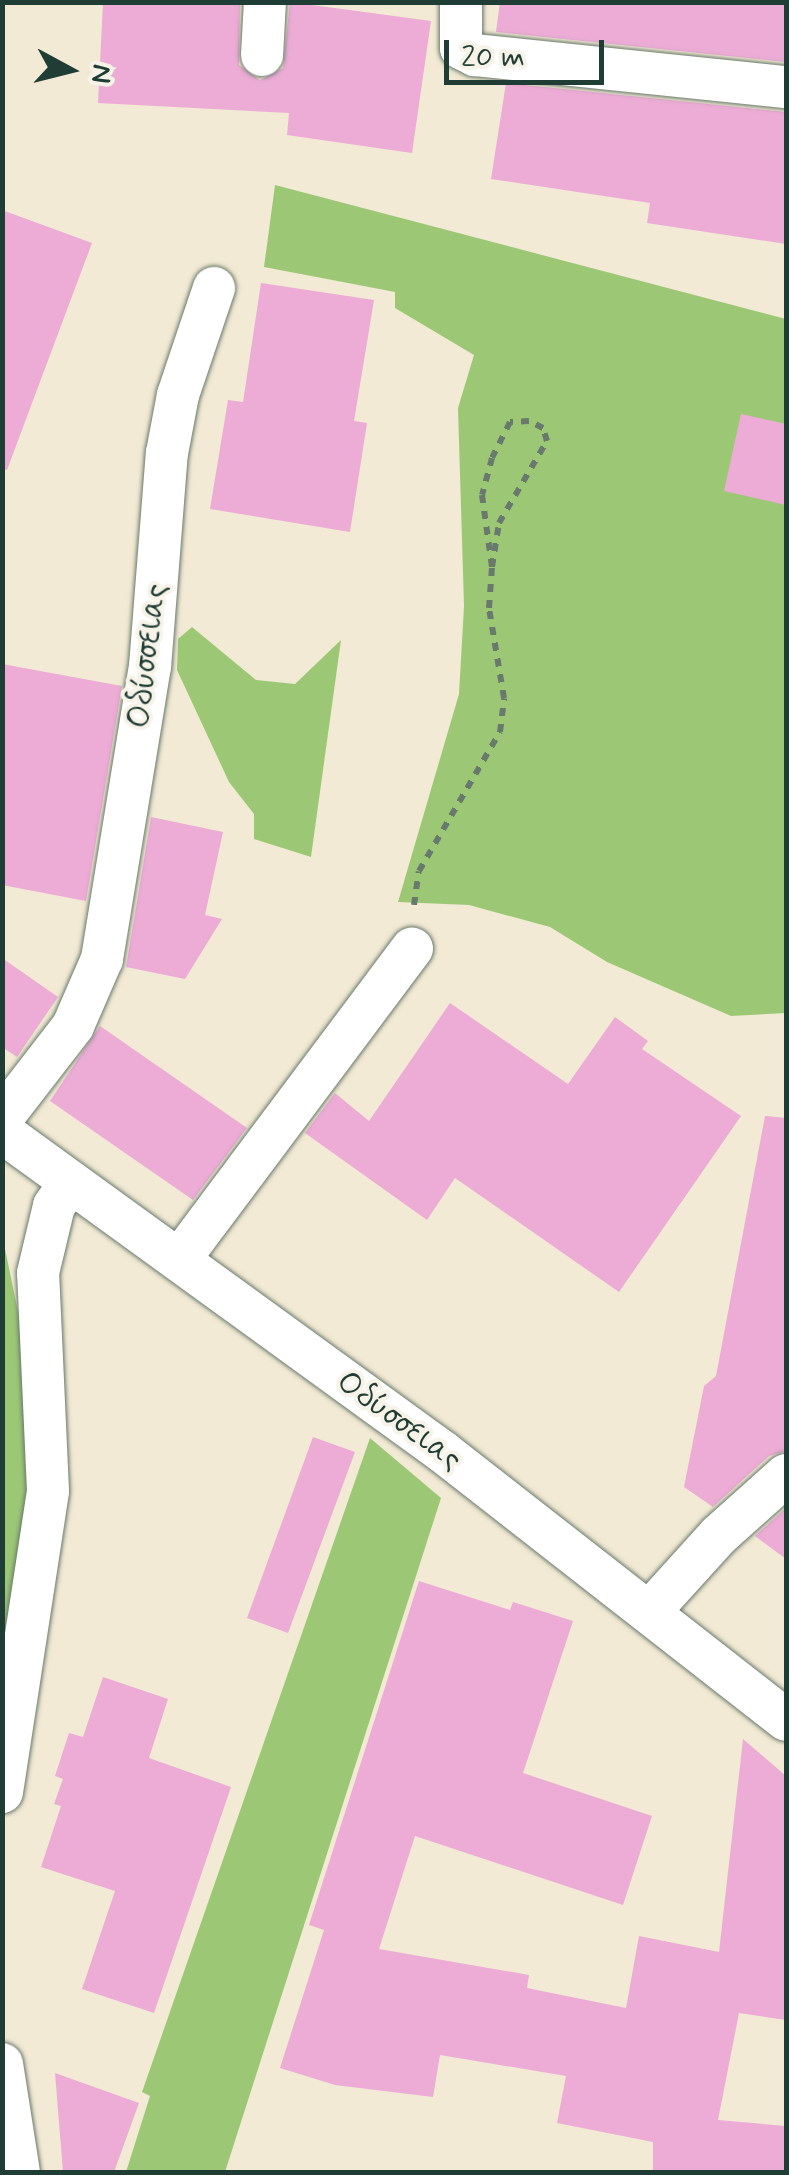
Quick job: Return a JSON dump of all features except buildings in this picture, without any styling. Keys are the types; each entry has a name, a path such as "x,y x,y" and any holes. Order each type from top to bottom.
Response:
{"street":[{"path":"262,55 265,2"},
{"path":"461,2 460,48 786,87"},
{"name":"Οδύσσειας","path":"2,1118 73,1026 102,959 150,667 168,453 178,394 214,288"},
{"path":"179,1260 412,949"},
{"name":"Οδύσσειας","path":"2,1132 651,1610 786,1720"},
{"path":"2,1792 48,1491 38,1273 54,1206 70,1182"},
{"path":"651,1610 719,1535 786,1476"},
{"path":"2,2064 20,2172"}],"path":[{"path":"412,949 418,871 500,732 504,698 489,608 492,567 499,523 547,441 543,428 529,421 510,422 492,458 482,496 492,567"}],"green space":[{"path":"275,185 786,319 786,1013 731,1016 607,962 550,927 469,905 398,902 459,694 464,606 458,408 474,355 395,308 395,292 264,267"},
{"path":"192,627 256,680 295,684 341,640 311,857 254,839 254,814 229,782 177,670 178,639"},
{"path":"3,1239 25,1346 29,1507 3,1645"},
{"path":"370,1438 441,1498 225,2172 126,2172 150,2096 142,2092"}]}
